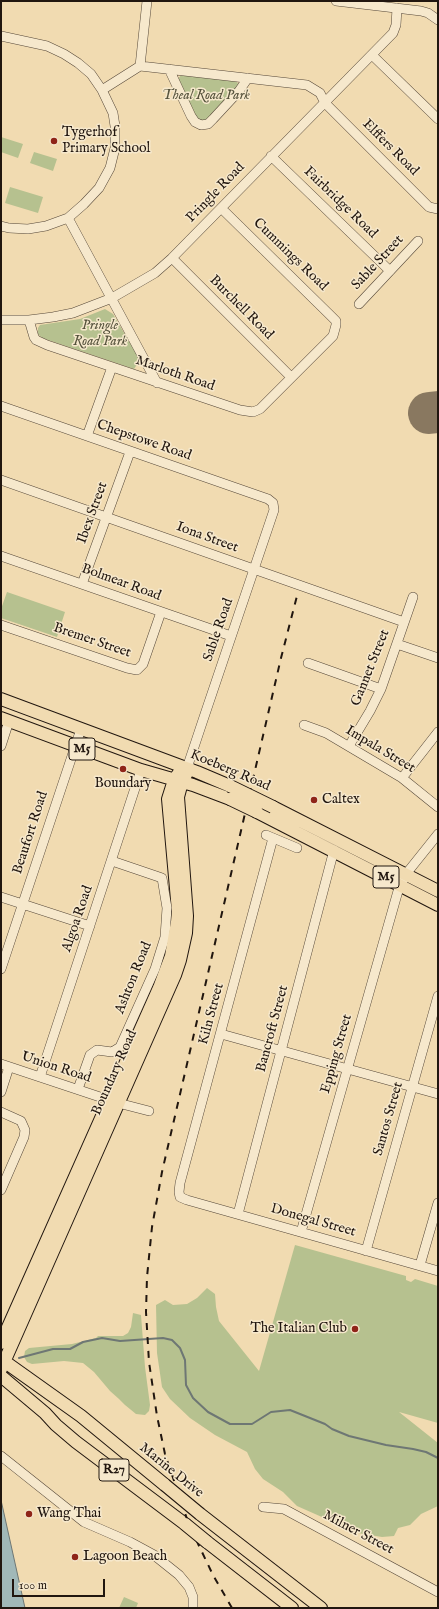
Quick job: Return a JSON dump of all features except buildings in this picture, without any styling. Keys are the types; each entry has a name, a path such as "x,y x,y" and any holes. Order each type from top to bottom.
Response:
{"main road":[{"name":"Koeberg Road","path":"1,699 187,766 230,786 334,850 404,879 438,891"},
{"name":"Koeberg Road","path":"5,720 141,770 272,812 404,879 438,904"},
{"name":"Boundary Road","path":"1,1343 114,1101 175,975 183,947 187,916 187,900 178,800 178,781 187,766"},
{"name":"Boundary Road","path":"2,1363 114,1101"},
{"name":"Marine Drive","path":"2,1363 81,1416 200,1514 321,1608"},
{"name":"R27","path":"1,1376 45,1413 56,1425 76,1442 185,1524 292,1608"}],"street":[{"path":"102,90 140,66 147,1"},
{"path":"336,1 421,11 428,13 438,20"},
{"name":"Pringle Road","path":"1,320 53,318 73,313 112,298 156,273 372,55 395,29 397,8"},
{"path":"1,36 46,46 64,54 90,74 102,90 112,113 115,126 115,148 110,168 92,198 68,218 46,226 28,229 1,226"},
{"path":"372,55 438,119"},
{"name":"Elffers Road","path":"140,66 308,85 320,93 325,103 430,207 437,210"},
{"path":"169,69 191,116 195,122 201,125 208,124 213,119 240,91 248,78"},
{"name":"Fairbridge Road","path":"271,156 390,271"},
{"name":"Cummings Road","path":"220,208 334,318 336,325 334,336 291,377"},
{"path":"68,218 157,383"},
{"name":"Sable Street","path":"359,304 418,240"},
{"name":"Burchell Road","path":"172,258 291,377"},
{"name":"Marloth Road","path":"29,320 32,334 36,340 157,383 240,410 253,412 260,409 291,377"},
{"path":"87,436 112,366"},
{"name":"Chepstowe Road","path":"1,406 268,499 274,507"},
{"name":"Ibex Street","path":"82,584 130,452"},
{"name":"Iona Street","path":"1,480 404,622"},
{"name":"Sable Road","path":"187,766 274,507"},
{"name":"Bolmear Road","path":"1,556 231,636"},
{"name":"Gannet Street","path":"349,746 381,689 413,597"},
{"name":"Bremer Street","path":"1,625 127,668 137,670 143,664 161,612"},
{"path":"397,644 438,658"},
{"path":"308,663 381,689"},
{"path":"1,746 5,720"},
{"name":"Impala Street","path":"304,725 326,733 402,778 438,807"},
{"name":"Beaufort Road","path":"1,969 81,728"},
{"path":"402,778 438,732"},
{"name":"Algoa Road","path":"40,1077 141,770"},
{"path":"404,879 438,834"},
{"name":"Kiln Street","path":"180,1196 180,1183 221,1034 269,836 297,848"},
{"name":"Bancroft Street","path":"238,1214 334,850"},
{"name":"Ashton Road","path":"78,1089 90,1055 97,1050 112,1052 120,1046 155,969 165,937 167,908 162,878 112,861"},
{"name":"Epping Street","path":"301,1232 347,1068 404,879"},
{"path":"1,897 90,926"},
{"name":"Santos Street","path":"366,1251 438,996"},
{"path":"221,1034 438,1094"},
{"path":"1,1092 5,1066"},
{"name":"Union Road","path":"5,1066 149,1111"},
{"path":"1,1112 21,1121 25,1130 24,1137 1,1190"},
{"name":"Donegal Street","path":"180,1196 187,1200 438,1271"},
{"path":"420,1265 438,1203"},
{"path":"1,1456 84,1522 130,1542 154,1555 185,1582 191,1591 193,1607"},
{"name":"Milner Street","path":"263,1506 284,1510 438,1592"}],"green space":[{"name":"Theal Road Park","path":"181,75 235,80 240,86 207,122 199,122 178,79"},
{"path":"1,137 23,144 18,158 1,152"},
{"path":"34,152 57,159 53,171 30,163"},
{"path":"10,187 43,197 38,213 5,203"},
{"name":"Pringle Road Park","path":"105,309 113,314 140,360 134,369 42,338 38,334 38,328 40,325 80,319"},
{"path":"7,592 65,612 57,637 1,618 1,609"},
{"path":"295,1245 406,1276 406,1280 411,1282 415,1279 438,1286 438,1423 399,1412 438,1443 438,1506 421,1514 410,1525 398,1528 394,1536 382,1537 358,1533 297,1506 283,1492 263,1479 255,1469 247,1452 215,1435 190,1418 170,1399 162,1387 157,1353 156,1305 165,1300 173,1305 187,1304 197,1298 207,1288 215,1294 219,1321 259,1371"},
{"path":"133,1313 141,1315 150,1405 149,1411 145,1415 136,1414 125,1405 110,1391 94,1372 83,1363 64,1361 32,1364 27,1362 24,1357 25,1351 29,1348 72,1344 96,1338 98,1336 123,1336 128,1333 131,1327"},
{"path":"124,1597 138,1603 136,1608 119,1608"}],"water":[{"path":"1,1500 25,1608 1,1608"}],"waterway":[{"path":"19,1358 53,1349 70,1349 83,1342 102,1338 120,1341 163,1338 172,1340 180,1348 185,1360 186,1385 193,1398 208,1412 230,1424 252,1424 271,1412 290,1410 325,1424 332,1429 349,1436 386,1445 426,1452 438,1458"}],"runway":[{"path":"429,413 438,412"}],"railway":[{"path":"232,1608 213,1575 189,1525 165,1454 157,1416 149,1362 146,1312 147,1277 152,1227 162,1172 281,658 298,592"}],"place":[{"name":"Tygerhof Primary School","path":"54,141"},
{"name":"Boundary","path":"123,769"},
{"name":"Caltex","path":"314,800"},
{"name":"The Italian Club","path":"355,1329"},
{"name":"Wang Thai","path":"29,1514"},
{"name":"Lagoon Beach","path":"75,1557"}]}
